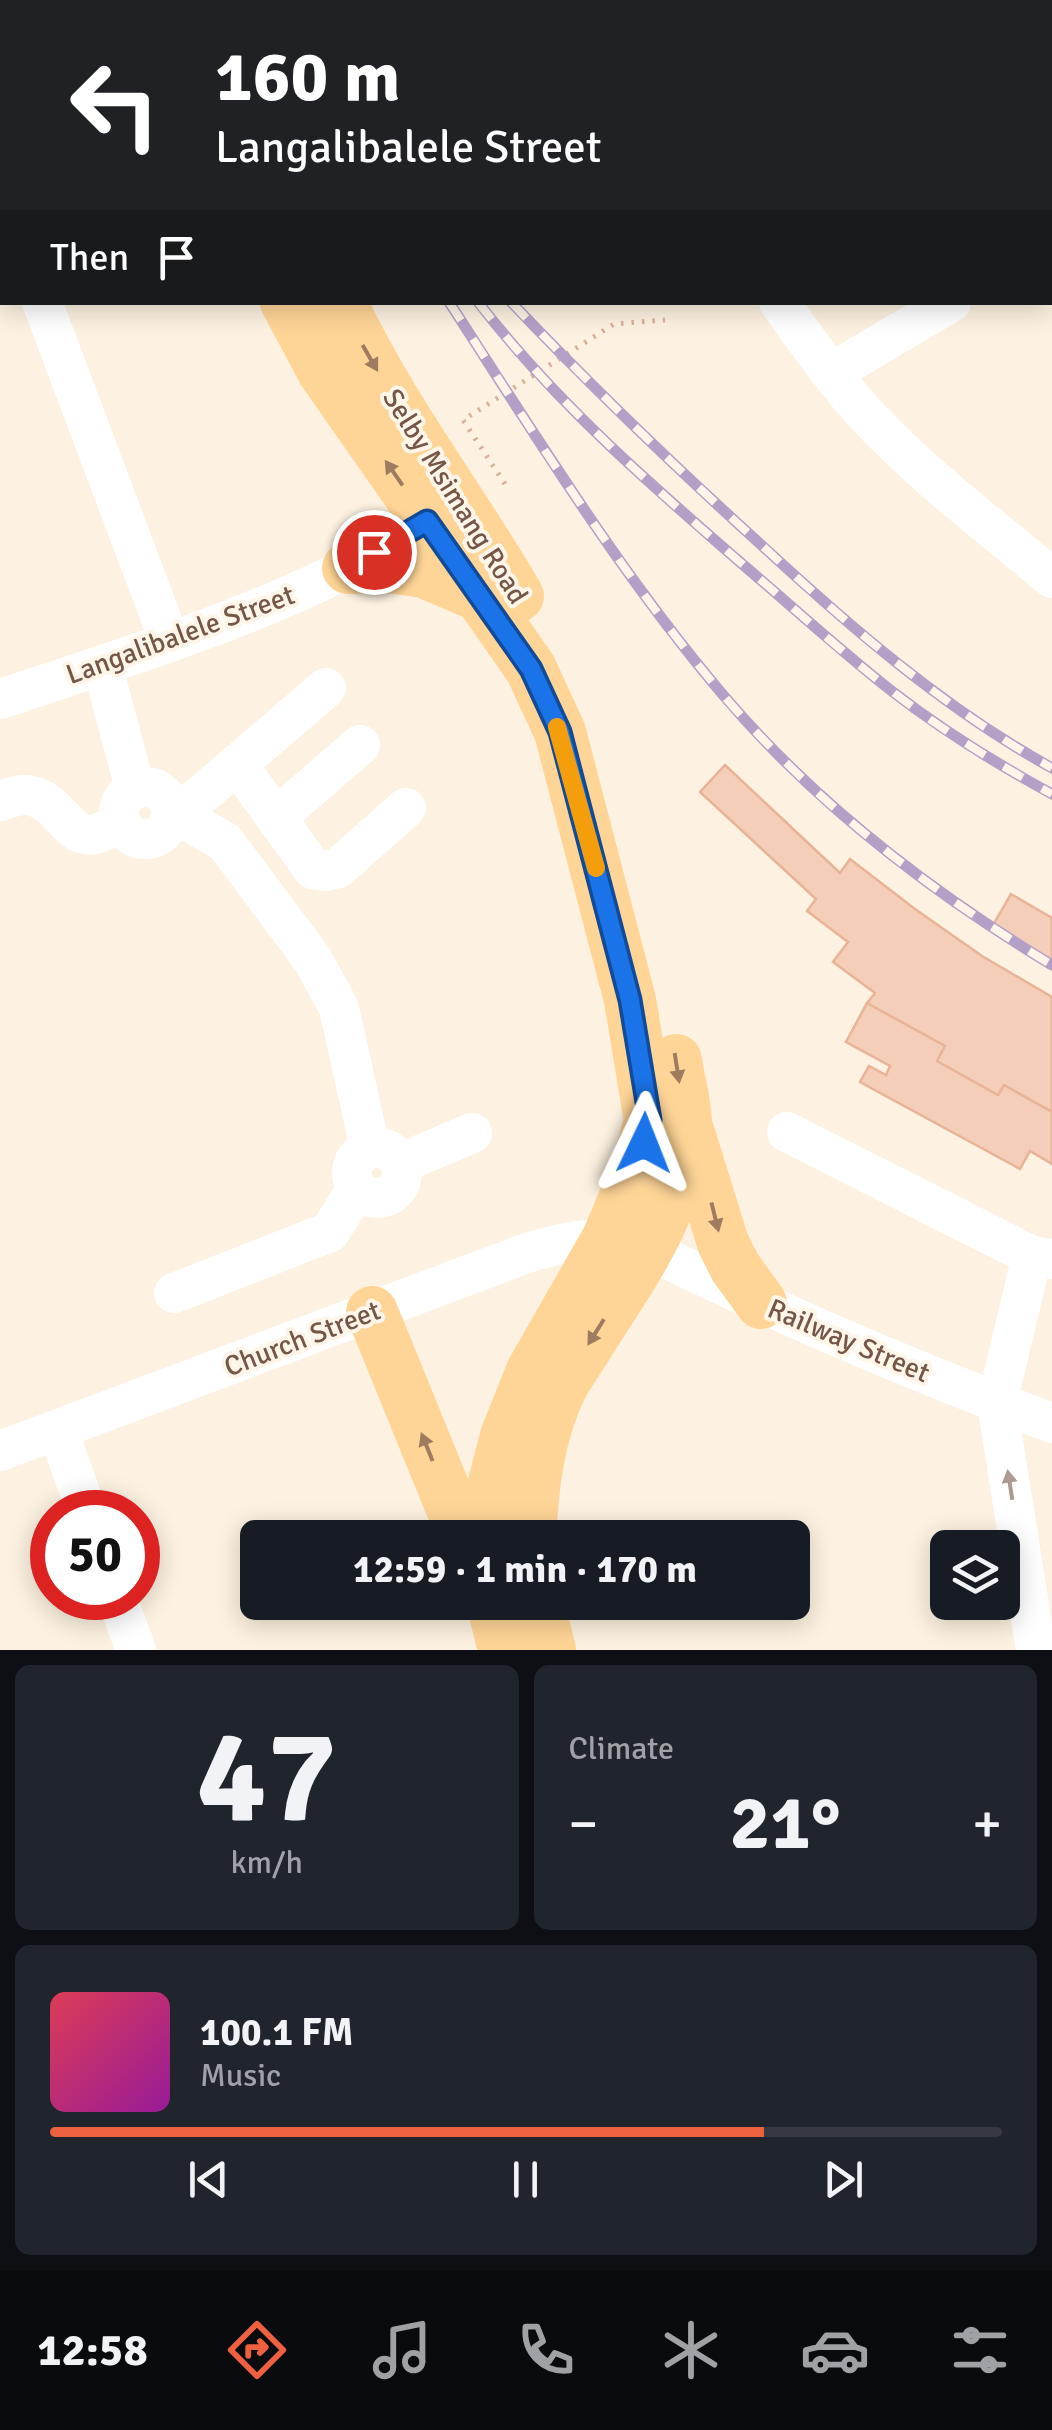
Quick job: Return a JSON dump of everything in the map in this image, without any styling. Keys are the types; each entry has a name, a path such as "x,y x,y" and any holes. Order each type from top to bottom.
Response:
{"main road":[{"name":"Selby Msimang Road","path":"288,305 323,372 464,501 478,595 531,669 560,732 630,1000 650,1120 638,1166 628,1244 540,1442 531,1520"},
{"name":"Selby Msimang Road","path":"342,305 402,412 464,501 562,672 583,719 642,896 686,1124 671,1200 628,1244 532,1371 506,1436 492,1490 490,1520"},
{"path":"348,568 424,572 478,595"},
{"path":"686,1124 723,1243 760,1303"},
{"path":"372,1312 457,1520"},
{"path":"512,1620 550,1650"}],"street":[{"path":"43,305 170,642"},
{"path":"781,305 869,418 921,469 1052,578"},
{"path":"831,372 946,305"},
{"name":"Langalibalele Street","path":"0,699 252,611 348,568 464,501"},
{"path":"102,665 127,804 126,831 137,838 150,839 162,834 175,813 326,688"},
{"path":"276,818 360,745"},
{"path":"237,764 314,869 338,868 406,808"},
{"path":"0,801 32,796 48,804 68,825 95,835 106,832 127,804"},
{"path":"174,1293 330,1232 356,1188 378,1199 390,1196 403,1176 386,1156 339,1008 313,960 224,842 175,813"},
{"path":"787,1132 1042,1257 997,1403 1036,1650"},
{"path":"386,1156 472,1133"},
{"name":"Railway Street","path":"628,1244 1052,1424"},
{"name":"Church Street","path":"0,1451 524,1254 550,1246 628,1244"},
{"path":"58,1431 79,1490"},
{"path":"125,1620 136,1650"}],"path":[{"path":"464,501 464,420 614,324 665,320"}],"building":[{"path":"725,765 840,873 850,859 982,956 1052,997 1052,1112 1004,1085 998,1095 937,1061 945,1046 867,1003 875,993 833,962 848,942 807,911 816,899 700,792"},
{"path":"1011,894 1052,918 1052,962 992,927"},
{"path":"867,1003 945,1046 937,1061 998,1095 1004,1085 1052,1112 1052,1164 1030,1151 1020,1169 860,1082 869,1066 886,1075 890,1066 846,1042"}],"railway":[{"path":"451,305 649,602 760,736 877,844 1052,965"},
{"path":"480,305 540,375 606,442 838,647 931,720 1052,794"},
{"path":"514,305 663,453 826,603 935,692 1052,768"}],"slow traffic":[{"path":"557,727 596,868"}],"route":[{"path":"374,552 427,521 531,669 560,732 630,1000 650,1120 644,1143"}]}
